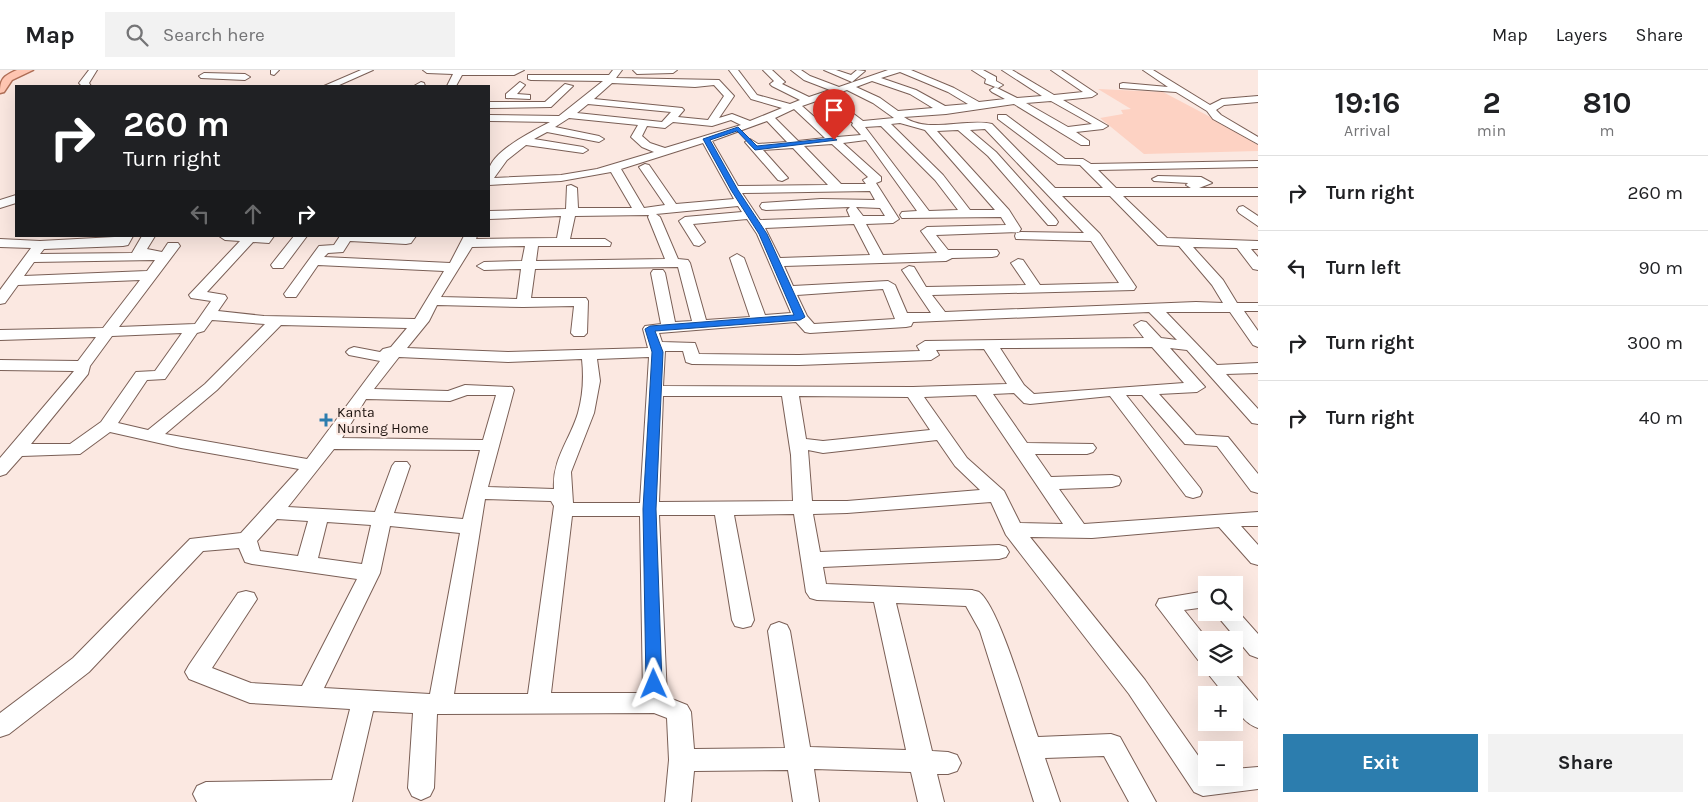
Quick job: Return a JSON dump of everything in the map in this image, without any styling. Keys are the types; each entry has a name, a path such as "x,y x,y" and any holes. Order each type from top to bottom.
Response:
{"main road":[{"path":"1,82 18,70"},
{"path":"1,82 27,70"}],"street":[{"path":"86,85 84,83 93,70"},
{"path":"334,84 369,70"},
{"path":"427,70 459,72 514,72 520,70"},
{"path":"531,77 549,82 673,70"},
{"path":"699,242 685,221 754,219 779,224 804,224 819,221 893,219 869,180 877,180 834,140 793,106 754,97 733,70"},
{"path":"767,70 780,82 775,84 807,100"},
{"path":"775,262 946,257 927,232 1015,229 1005,213 929,128 920,123 905,123 878,102 807,78 795,70"},
{"path":"828,70 835,74 838,88 862,125"},
{"path":"838,88 861,70"},
{"path":"490,182 561,178 614,167 750,125 838,88 896,70 950,90 1002,117 1062,162 1083,162 1164,242 1258,245"},
{"path":"976,70 993,79 988,81 1019,102 1085,143"},
{"path":"1006,70 1025,84 1056,98 1103,126 1066,130"},
{"path":"926,216 869,137 857,125 940,108 1092,94 1055,70"},
{"path":"1147,70 1210,109 1217,117 1257,140"},
{"path":"452,85 459,72"},
{"path":"197,85 207,73 245,77"},
{"path":"490,176 520,136 540,130 564,117 613,75 695,84 716,82 728,96 717,111 712,123"},
{"path":"872,78 919,95 953,114 986,152 992,154 1052,222"},
{"path":"334,84 356,85"},
{"path":"520,85 509,96 556,98"},
{"path":"490,105 548,105 568,86"},
{"path":"1123,86 1168,89 1182,93"},
{"path":"878,102 950,90"},
{"path":"1210,109 1222,102 1258,99"},
{"path":"584,101 679,110 668,122"},
{"path":"490,118 564,117 644,123 712,123 745,113"},
{"path":"1002,117 1038,113"},
{"path":"732,117 750,125"},
{"path":"770,118 838,188"},
{"path":"668,122 686,138 701,140 754,219 800,317 810,329 906,323 888,285 788,291"},
{"path":"644,123 636,137 646,145 663,151"},
{"path":"885,124 934,172 956,197 966,214"},
{"path":"922,291 1130,287 1095,237 988,126 929,128"},
{"path":"738,129 782,178"},
{"path":"540,130 599,138"},
{"path":"520,136 582,150"},
{"path":"755,148 869,137"},
{"path":"554,169 589,164 646,145"},
{"path":"490,153 507,155"},
{"path":"1088,167 1258,164"},
{"path":"614,167 640,212"},
{"path":"644,167 673,208"},
{"path":"1158,179 1201,180 1206,183 1192,184 1203,192"},
{"path":"490,215 640,212 738,196 873,187"},
{"path":"571,188 572,212"},
{"path":"1052,192 1258,192"},
{"path":"0,204 15,199"},
{"path":"779,224 766,206 849,203 884,204"},
{"path":"849,203 879,259"},
{"path":"1243,210 1258,222"},
{"path":"563,243 567,214 572,212"},
{"path":"906,215 1005,213"},
{"path":"654,216 673,263"},
{"path":"1021,236 1095,237"},
{"path":"0,243 40,245 122,242 126,237"},
{"path":"148,237 138,253 160,252 168,246 169,251"},
{"path":"238,237 264,240 267,237"},
{"path":"278,265 300,237"},
{"path":"291,294 324,249 338,249 347,237 406,240 409,237"},
{"path":"0,335 85,334 108,331 199,328 220,298 196,295 250,238"},
{"path":"0,727 81,665 179,560 197,544 247,540 343,425 389,354 419,324 469,239 605,243"},
{"path":"523,303 532,242"},
{"path":"1183,243 1218,283 1258,342"},
{"path":"1240,244 1258,266"},
{"path":"0,300 40,245"},
{"path":"31,258 89,259 169,251"},
{"path":"0,470 82,371 82,366 169,251"},
{"path":"944,254 992,253"},
{"path":"737,258 758,320"},
{"path":"314,261 453,267"},
{"path":"484,266 683,263 700,325"},
{"path":"1018,263 1036,289"},
{"path":"908,270 941,317"},
{"path":"658,273 669,328"},
{"path":"14,281 152,275"},
{"path":"432,301 523,303 581,301 579,332"},
{"path":"902,318 1153,308 1258,307"},
{"path":"1153,308 1192,346 1258,419"},
{"path":"208,315 278,320 419,324"},
{"path":"654,703 649,509 657,349 650,329 800,317"},
{"path":"152,436 211,387 278,320"},
{"path":"989,344 1018,388 1030,399 1114,391 1197,387 1141,325"},
{"path":"17,450 74,450 107,426 142,375 158,376 193,328"},
{"path":"354,352 508,357 589,354 690,346 692,359 798,360 931,355 925,346 1156,342 1192,346"},
{"path":"538,704 564,505 562,472 586,413 592,381 589,354"},
{"path":"0,365 82,366"},
{"path":"1214,370 1258,366"},
{"path":"656,391 912,392 1018,388"},
{"path":"981,389 1005,421 1021,449 1078,531"},
{"path":"1146,389 1191,440 1222,441 1258,487"},
{"path":"362,394 450,396 465,390 506,390 476,493 471,526 433,704 421,788"},
{"path":"1114,391 1193,492"},
{"path":"790,392 798,443 803,507 817,592 972,598 986,615 996,640 1001,665 1047,802"},
{"path":"912,392 961,462 997,495 1013,530 1137,687 1203,784 1258,778"},
{"path":"107,426 311,465"},
{"path":"798,443 823,447 934,436"},
{"path":"328,443 482,445"},
{"path":"1021,449 1088,448"},
{"path":"308,697 370,573 382,520 401,466"},
{"path":"1046,483 1112,480"},
{"path":"476,493 557,495 567,510 846,507 997,495"},
{"path":"722,508 743,620"},
{"path":"272,512 382,520 406,519 471,526"},
{"path":"306,564 319,515"},
{"path":"1013,530 1078,531 1258,519"},
{"path":"1224,520 1258,558"},
{"path":"247,540 252,556 370,573"},
{"path":"811,560 999,552"},
{"path":"883,595 932,802"},
{"path":"246,599 197,672 250,693 308,697 433,704 654,703 679,712 682,760 678,802"},
{"path":"1198,600 1167,605 1198,644"},
{"path":"1233,621 1258,649"},
{"path":"779,631 806,802"},
{"path":"1224,676 1258,718"},
{"path":"206,794 340,797 364,700"},
{"path":"1028,748 1111,745 1143,802"},
{"path":"682,760 845,758 948,763"}],"shaded area":[{"path":"1098,89 1163,92 1258,145 1258,151 1144,154 1100,118 1123,114 1121,110 1131,109"}],"place":[{"name":"Kanta Nursing Home","path":"326,420"}],"route":[{"path":"654,684 649,509 658,352 650,329 800,317 763,234 734,190 706,139 738,129 755,148 834,140"}]}
